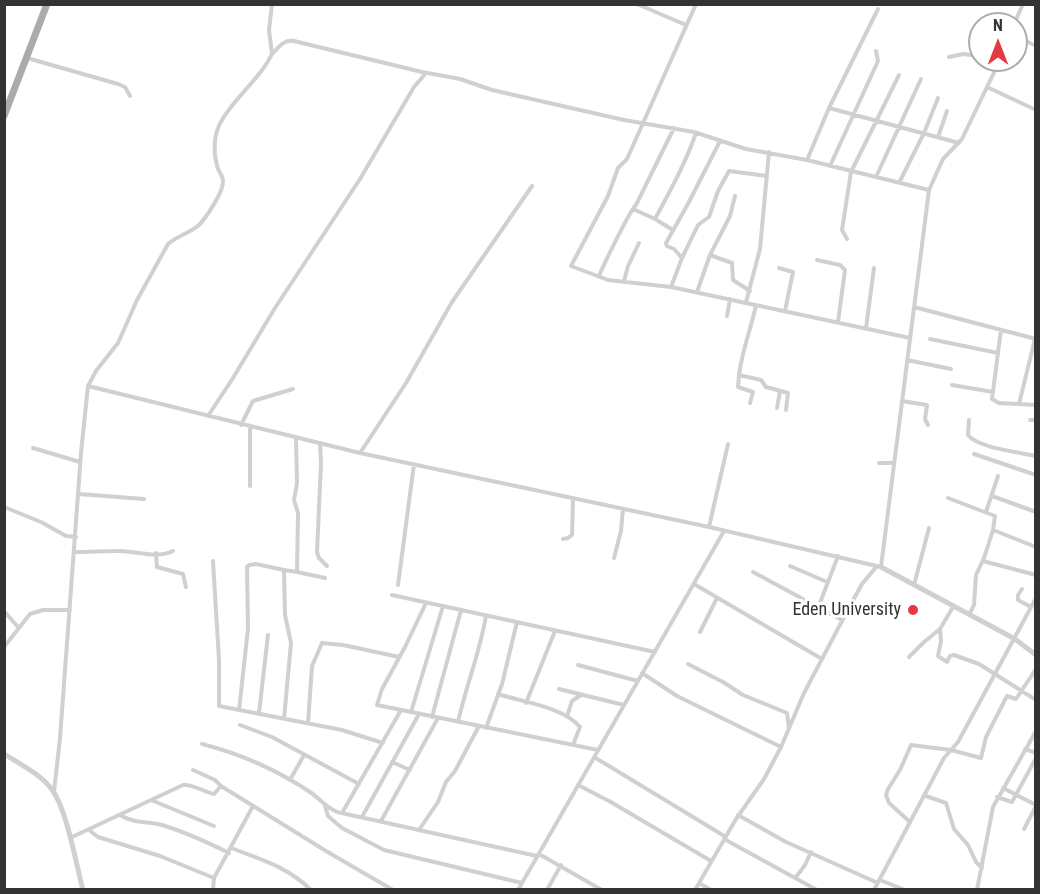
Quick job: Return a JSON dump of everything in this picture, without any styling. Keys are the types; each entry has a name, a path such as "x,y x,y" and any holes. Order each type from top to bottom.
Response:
{"main road":[{"path":"4,116 45,6"}],"street":[{"path":"272,4 269,30 272,54"},
{"path":"637,4 686,25"},
{"path":"696,4 627,159 618,168 608,196 570,264 572,267 608,279 697,292 910,338"},
{"path":"807,160 878,9"},
{"path":"54,792 88,386 96,371 118,343 137,300 168,244 176,237 198,226 219,194 224,181 215,153 222,120 272,54 288,40 460,79 492,90 624,120 696,133 746,149 807,160 928,190"},
{"path":"830,166 879,61 876,51"},
{"path":"949,57 968,55"},
{"path":"27,58 118,84 125,87 130,96"},
{"path":"208,416 275,308 360,179 414,87 426,72"},
{"path":"695,890 738,815 760,785 782,747 822,658 862,584 879,566 928,190 943,159 959,143 994,72"},
{"path":"847,239 842,230 851,172 898,75"},
{"path":"876,177 921,79"},
{"path":"987,87 1035,110"},
{"path":"899,183 924,133 938,98"},
{"path":"830,108 959,143"},
{"path":"938,137 947,111"},
{"path":"648,112 654,125"},
{"path":"599,276 674,128"},
{"path":"656,219 674,180 687,159 696,133"},
{"path":"682,258 674,249 666,245 720,141"},
{"path":"746,302 760,249 769,152"},
{"path":"671,287 698,225 709,217 718,190 729,171 767,176"},
{"path":"360,453 406,383 452,302 532,186"},
{"path":"697,292 710,255 730,216 735,196"},
{"path":"632,208 673,230"},
{"path":"624,281 639,243"},
{"path":"710,255 732,263 733,280 750,291"},
{"path":"817,260 840,266 845,270 838,322"},
{"path":"779,268 793,272 785,311"},
{"path":"866,328 874,268"},
{"path":"727,316 730,299"},
{"path":"750,403 753,392 738,387 741,354 749,336 756,305"},
{"path":"914,307 1035,339 1019,404"},
{"path":"1001,330 992,399 996,402 1035,405"},
{"path":"930,339 998,353"},
{"path":"907,360 951,369"},
{"path":"739,375 761,380 766,387 789,394 786,410"},
{"path":"952,385 993,392"},
{"path":"88,386 360,453 709,527 879,566 1015,639 1035,656"},
{"path":"241,425 253,401 293,389"},
{"path":"777,408 780,391"},
{"path":"902,401 927,405 925,419 928,425"},
{"path":"969,420 968,435 971,439 1035,456"},
{"path":"250,427 250,486"},
{"path":"296,437 297,488 294,500 298,513 297,572"},
{"path":"320,443 317,552 319,558 327,566"},
{"path":"709,527 728,444"},
{"path":"33,448 81,462"},
{"path":"974,454 1035,475"},
{"path":"879,462 894,463"},
{"path":"398,585 414,464"},
{"path":"986,512 998,476"},
{"path":"79,494 144,499"},
{"path":"992,496 1035,512"},
{"path":"564,538 570,538 572,532 573,498"},
{"path":"948,498 995,516 993,530 975,579 974,605 969,615"},
{"path":"4,507 41,522 66,536 76,537"},
{"path":"614,558 621,531 622,509"},
{"path":"914,585 929,528"},
{"path":"993,530 1035,547"},
{"path":"518,890 724,531"},
{"path":"75,552 120,551 156,554 173,551"},
{"path":"156,554 157,567 183,574 186,587"},
{"path":"818,608 838,556"},
{"path":"213,561 219,660 218,705 352,733 382,743"},
{"path":"983,561 1035,575"},
{"path":"239,710 249,629 247,567 256,564 325,578"},
{"path":"790,566 827,582"},
{"path":"284,570 285,615 291,643 284,718"},
{"path":"753,572 842,620"},
{"path":"694,584 822,658"},
{"path":"1022,589 1018,600 1031,607"},
{"path":"392,595 654,652"},
{"path":"700,632 717,598"},
{"path":"874,890 926,796 944,758 996,674 1035,598"},
{"path":"426,603 382,689 377,704 598,750"},
{"path":"411,712 443,606"},
{"path":"909,657 940,629 953,607"},
{"path":"4,647 32,612 70,610"},
{"path":"432,717 461,610"},
{"path":"4,611 18,628"},
{"path":"459,722 463,701 473,675 486,615"},
{"path":"486,728 498,694 517,622"},
{"path":"940,629 941,640 938,656 940,659 947,662 950,656 954,655 979,664 1035,700"},
{"path":"526,703 555,631"},
{"path":"259,713 268,635"},
{"path":"308,723 312,666 322,643 399,657"},
{"path":"688,664 722,681 743,695 787,713 789,730"},
{"path":"578,665 638,681"},
{"path":"910,822 889,803 886,795 911,746 914,744 951,750 981,758 986,737 1006,696 1016,699 1035,669"},
{"path":"642,673 677,696 782,747"},
{"path":"559,689 624,705"},
{"path":"498,694 542,706 567,716 580,727 573,746"},
{"path":"567,716 572,701 582,695"},
{"path":"342,813 400,710"},
{"path":"362,817 419,714"},
{"path":"381,821 438,718"},
{"path":"240,725 274,738 359,784"},
{"path":"419,830 438,802 446,782 455,771 479,726"},
{"path":"977,890 990,816 997,797 1035,731"},
{"path":"202,744 250,760 290,780 312,793 325,806 342,813 538,855 561,865 602,890"},
{"path":"1025,749 1035,753"},
{"path":"4,754 45,782 54,792 63,812 83,890"},
{"path":"290,780 304,754"},
{"path":"594,757 725,838 817,890"},
{"path":"997,797 1011,803 1035,758"},
{"path":"392,762 410,770"},
{"path":"193,770 214,780 220,786 393,890"},
{"path":"69,838 185,784 214,794 220,786"},
{"path":"578,785 711,861"},
{"path":"1003,788 1035,805 1024,829"},
{"path":"4,792 4,798"},
{"path":"926,796 946,803 954,830 968,845 976,862 982,868"},
{"path":"150,800 214,826"},
{"path":"213,890 214,878 254,806"},
{"path":"325,806 328,816 342,828 384,850 522,883"},
{"path":"119,815 133,822 161,825 230,851 279,866 300,879 311,890"},
{"path":"738,815 786,842 879,882 905,890"},
{"path":"89,830 98,837 160,856 214,878"},
{"path":"796,877 811,852"},
{"path":"547,890 561,865"},
{"path":"699,883 711,890"}],"place":[{"name":"Eden University","path":"913,610"}]}
